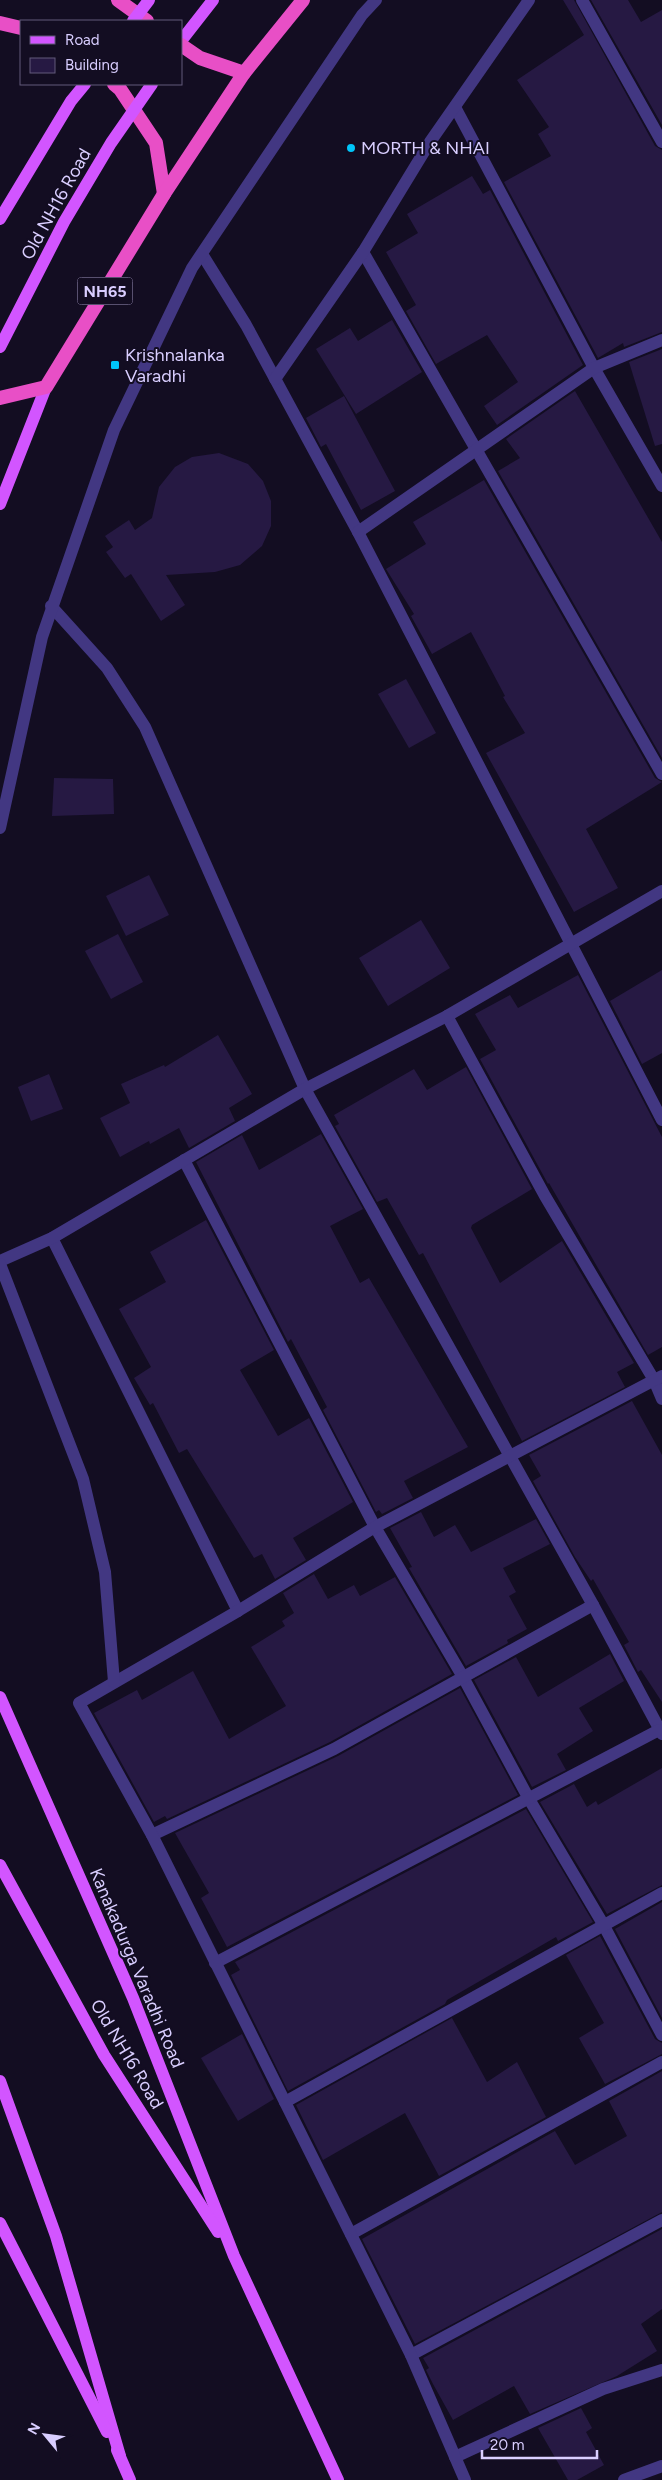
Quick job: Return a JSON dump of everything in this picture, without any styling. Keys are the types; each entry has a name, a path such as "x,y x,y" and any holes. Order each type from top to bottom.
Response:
{"highway":[{"path":"118,0 146,20"},
{"name":"NH65","path":"46,387 164,194 244,73 304,0"},
{"path":"0,23 20,28"},
{"path":"182,44 200,58 244,73"},
{"path":"115,85 120,89 156,143 164,194"},
{"path":"0,398 46,387"}],"main road":[{"path":"134,20 150,0"},
{"path":"182,41 213,0"},
{"path":"0,220 71,101 84,85"},
{"name":"Old NH16 Road","path":"0,347 64,222 111,143 151,85"},
{"path":"0,504 46,387"},
{"name":"Kanakadurga Varadhi Road","path":"0,1697 133,1998 234,2256"},
{"name":"Old NH16 Road","path":"0,1865 104,2055 234,2256"},
{"path":"0,2081 56,2236 120,2456"},
{"path":"0,2223 120,2456 130,2480"},
{"path":"234,2256 338,2480"}],"street":[{"path":"0,828 4,796 42,637 51,606 114,430 192,268 357,24 376,0"},
{"path":"275,379 363,252 430,142 529,0"},
{"path":"582,0 662,142"},
{"path":"455,107 594,368 662,486"},
{"path":"363,252 662,774"},
{"path":"202,254 246,325 358,532 662,1120"},
{"path":"358,532 476,452 594,368 662,340"},
{"path":"51,606 108,668 145,728 305,1089 593,1605 661,1732 215,1963"},
{"path":"114,1682 105,1572 83,1479 0,1262 52,1238 305,1089 447,1016 662,891"},
{"path":"447,1016 545,1196 658,1378 662,1399"},
{"path":"184,1160 375,1527 463,1677 529,1799 603,1924 662,2035"},
{"path":"52,1238 238,1611"},
{"path":"464,2480 411,2355 152,1835 79,1703 238,1611 375,1527 658,1378"},
{"path":"152,1835 334,1749 593,1605"},
{"path":"285,2102 662,1893"},
{"path":"351,2234 662,2062"},
{"path":"411,2355 662,2220"},
{"path":"455,2457 603,2389 662,2370"},
{"path":"624,2480 662,2466"}],"building":[{"path":"563,0 574,0 655,146 662,150 662,332 624,347 623,343 598,358 504,182 551,156 538,134 549,127 517,80 584,35"},
{"path":"591,0 628,0 641,22 662,10 662,125"},
{"path":"472,176 483,194 490,190 583,365 497,425 484,406 518,382 487,335 436,364 406,311 416,305 386,252 418,233 407,214"},
{"path":"392,320 422,372 356,414 316,349 350,328 358,341"},
{"path":"662,349 662,444 655,446 629,362"},
{"path":"575,391 662,542 662,758 498,471 520,458 506,439"},
{"path":"344,396 395,491 361,510 326,444 321,447 306,418"},
{"path":"219,453 248,464 263,481 271,501 271,526 262,546 240,565 215,572 166,575 185,605 161,621 131,574 125,578 106,552 113,547 105,536 129,520 135,530 152,518 159,487 175,467 192,457"},
{"path":"484,480 655,778 662,782 586,829 618,888 574,912 486,753 525,733 503,697 505,696 471,632 432,654 411,616 414,614 386,569 426,544 413,522"},
{"path":"406,679 436,733 409,748 378,694"},
{"path":"54,778 113,779 114,814 52,816"},
{"path":"149,875 169,915 126,936 106,896"},
{"path":"421,920 450,968 388,1006 359,958"},
{"path":"118,934 143,982 111,999 85,951"},
{"path":"662,970 662,1053 642,1064 610,1001"},
{"path":"578,975 662,1137 662,1347 648,1355 548,1184 480,1059 496,1050 475,1014 510,995 518,1008"},
{"path":"218,1035 252,1094 229,1108 235,1121 189,1148 179,1128 150,1144 149,1141 120,1157 100,1118 130,1103 121,1084 164,1065 165,1067"},
{"path":"466,1067 532,1189 472,1225 471,1228 500,1283 562,1241 634,1363 617,1372 625,1387 522,1441 423,1253 419,1255 387,1198 377,1202 335,1126 339,1124 334,1115 414,1069 427,1090"},
{"path":"49,1074 63,1109 31,1121 18,1087"},
{"path":"321,1134 363,1209 330,1226 360,1283 369,1278 468,1447 404,1481 413,1498 382,1514 379,1510 376,1512 323,1410 327,1407 291,1339 288,1342 196,1162 242,1135 259,1170"},
{"path":"206,1220 274,1350 240,1370 278,1436 309,1418 353,1502 293,1538 306,1560 275,1579 262,1554 254,1558 187,1449 179,1453 153,1403 150,1405 134,1378 151,1367 119,1309 166,1282 150,1252"},
{"path":"632,1401 662,1455 662,1702 641,1670 638,1672 624,1645 629,1642 593,1579 591,1581 575,1557 533,1481 541,1476 529,1455"},
{"path":"421,1512 434,1537 455,1525 471,1552 536,1519 550,1544 503,1568 516,1592 509,1596 527,1629 507,1640 508,1643 466,1666 409,1568 412,1567 390,1528"},
{"path":"314,1574 328,1599 354,1585 360,1596 395,1577 452,1674 330,1742 167,1819 165,1816 154,1822 94,1713 137,1690 142,1700 193,1671 229,1739 286,1706 251,1647 285,1626 282,1621 294,1613 283,1593"},
{"path":"610,1654 624,1681 579,1708 593,1731 557,1754 566,1770 532,1787 474,1680 516,1657 538,1697"},
{"path":"460,1688 518,1795 227,1947 201,1898 209,1893 175,1833 338,1756"},
{"path":"662,1768 662,1885 607,1914 540,1802 574,1784 587,1807 596,1801 598,1805"},
{"path":"526,1809 593,1922 558,1941 556,1937 447,2000 445,2004 288,2091 231,1975 240,1970 235,1962"},
{"path":"662,1902 662,2018 615,1929"},
{"path":"600,1936 655,2039 662,2043 662,2054 605,2084 579,2038 604,2023 566,1955"},
{"path":"452,2018 487,2082 517,2062 546,2117 439,2176 405,2113 323,2160 296,2105"},
{"path":"242,2034 274,2099 238,2121 201,2058"},
{"path":"662,2071 662,2212 415,2344 362,2239 555,2131 575,2165 627,2136 609,2101"},
{"path":"662,2229 662,2309 641,2324 657,2351 617,2376 530,2414 514,2386 453,2420 426,2370 429,2368 423,2358"},
{"path":"581,2408 592,2428 586,2432 604,2465 577,2480 568,2480 538,2428"}],"place":[{"name":"MORTH & NHAI","path":"351,148"},
{"name":"Krishnalanka Varadhi","path":"115,365"}]}
